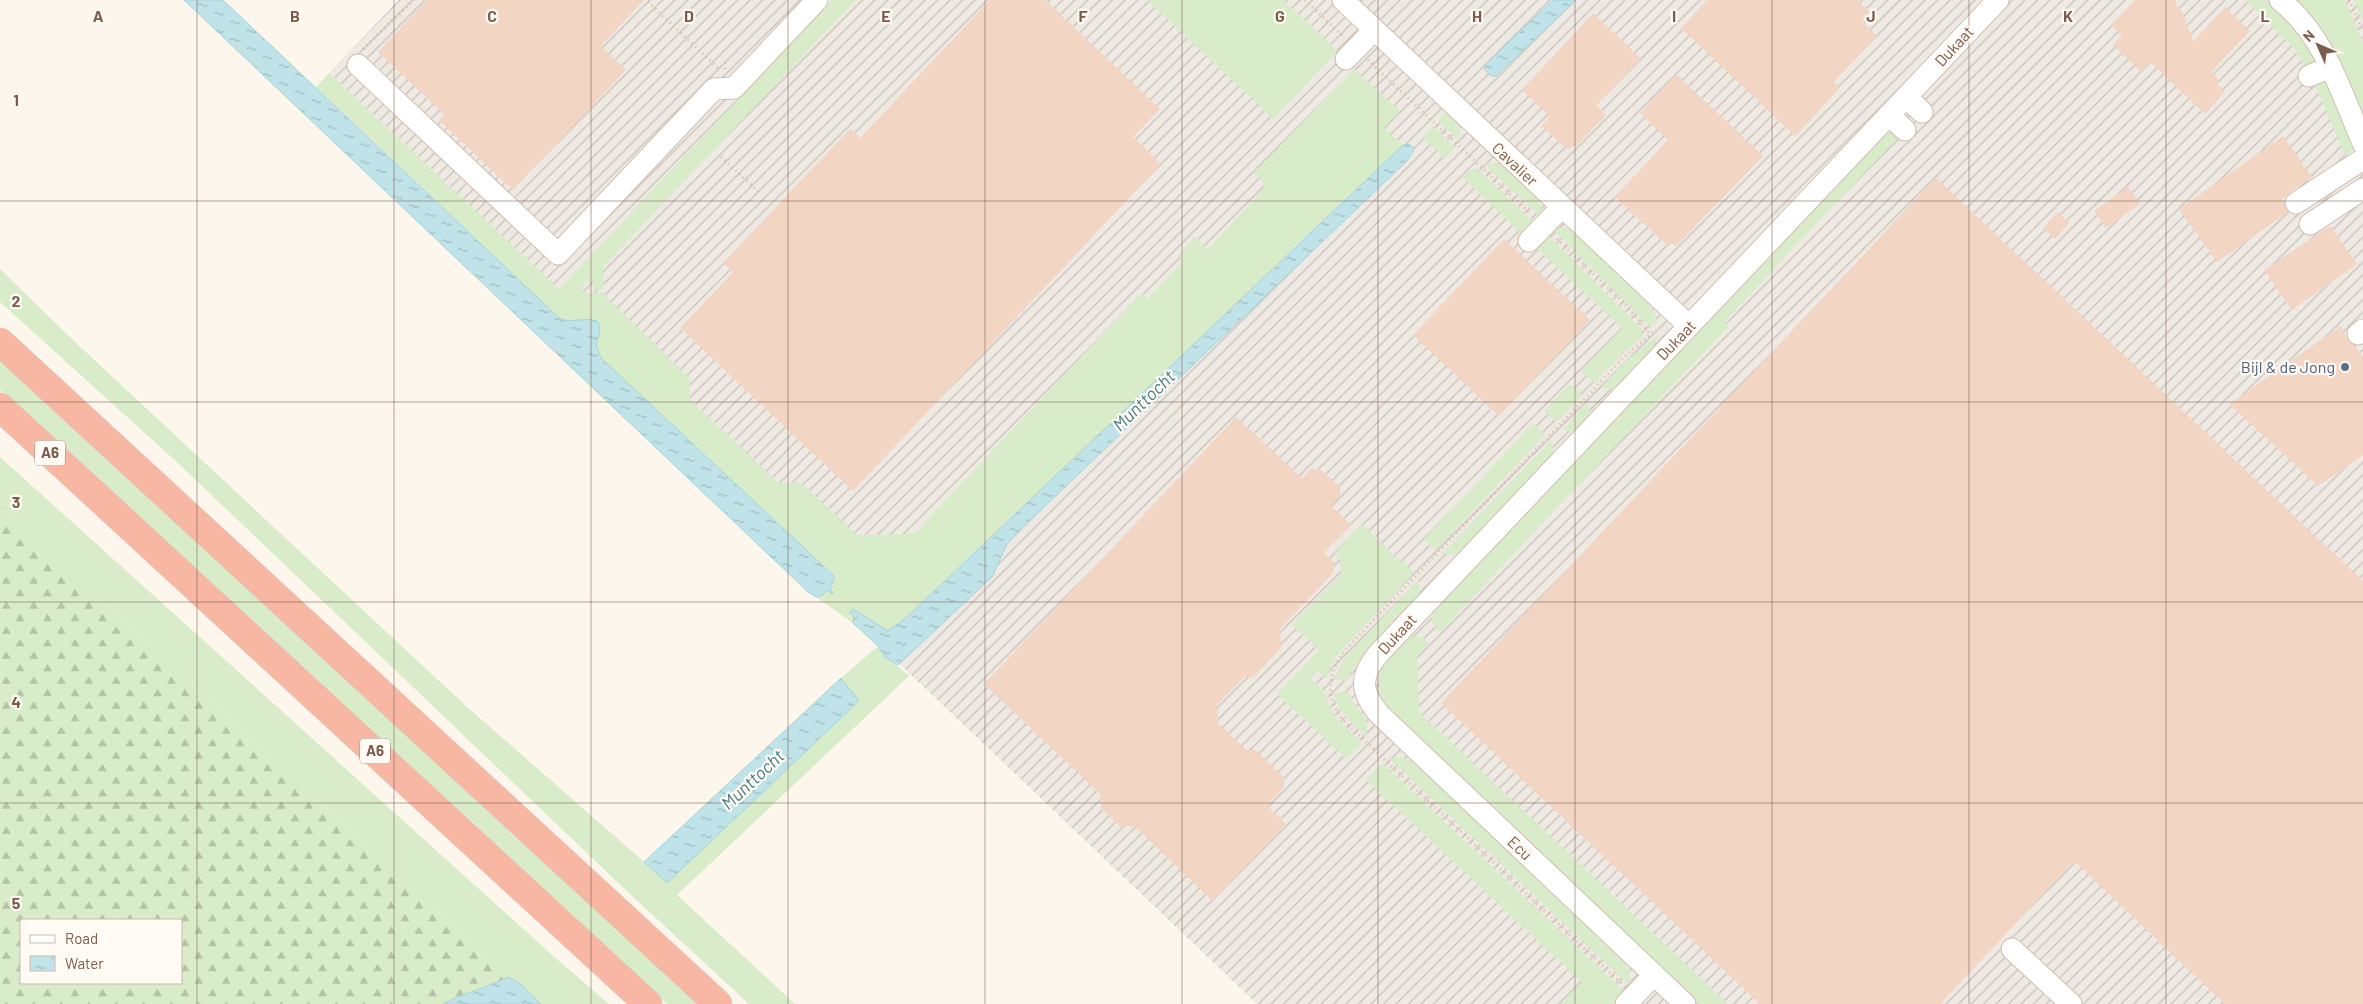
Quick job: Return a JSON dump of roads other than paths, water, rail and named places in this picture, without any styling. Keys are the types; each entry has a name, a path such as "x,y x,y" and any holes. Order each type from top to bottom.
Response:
{"highway":[{"path":"0,342 718,1004"},
{"name":"A6","path":"0,407 101,498 648,1004"},
{"name":"A6","path":"0,421 101,498"}],"street":[{"path":"357,61 558,254 714,89 734,88 817,0"},
{"name":"Cavalier","path":"1343,0 1689,326"},
{"name":"Dukaat","path":"1363,685 1366,672 1380,652 1998,0"},
{"path":"2280,0 2303,21 2314,35 2331,67 2363,143"},
{"path":"1351,54 1374,30"},
{"path":"2309,76 2331,67"},
{"path":"1906,97 1922,112"},
{"path":"1889,115 1905,130"},
{"path":"2296,203 2363,159"},
{"path":"2310,224 2363,189"},
{"path":"1529,241 1562,208"},
{"name":"Ecu","path":"1363,685 1370,704 1379,714 1685,1004"},
{"path":"2012,949 2071,1004"},
{"path":"1626,996 1654,975"}],"water":[{"path":"184,0 223,0 558,317 568,321 593,320 598,322 600,331 596,345 601,358 834,576 830,587 833,593 827,590 821,596 816,597 808,592"},
{"path":"1553,0 1576,0 1496,76 1491,76 1484,69 1486,64"},
{"name":"Munttocht","path":"1403,145 1412,146 1414,150 1407,161 1021,529 1007,544 992,577 898,665 885,657 877,645 853,623 854,617 850,613 853,609 888,631 906,618"},
{"name":"Munttocht","path":"841,678 859,701 667,883 644,862"},
{"path":"508,977 521,984 541,1004 443,1004 492,984"}],"place":[{"name":"Bijl & de Jong","path":"2345,367"}]}
